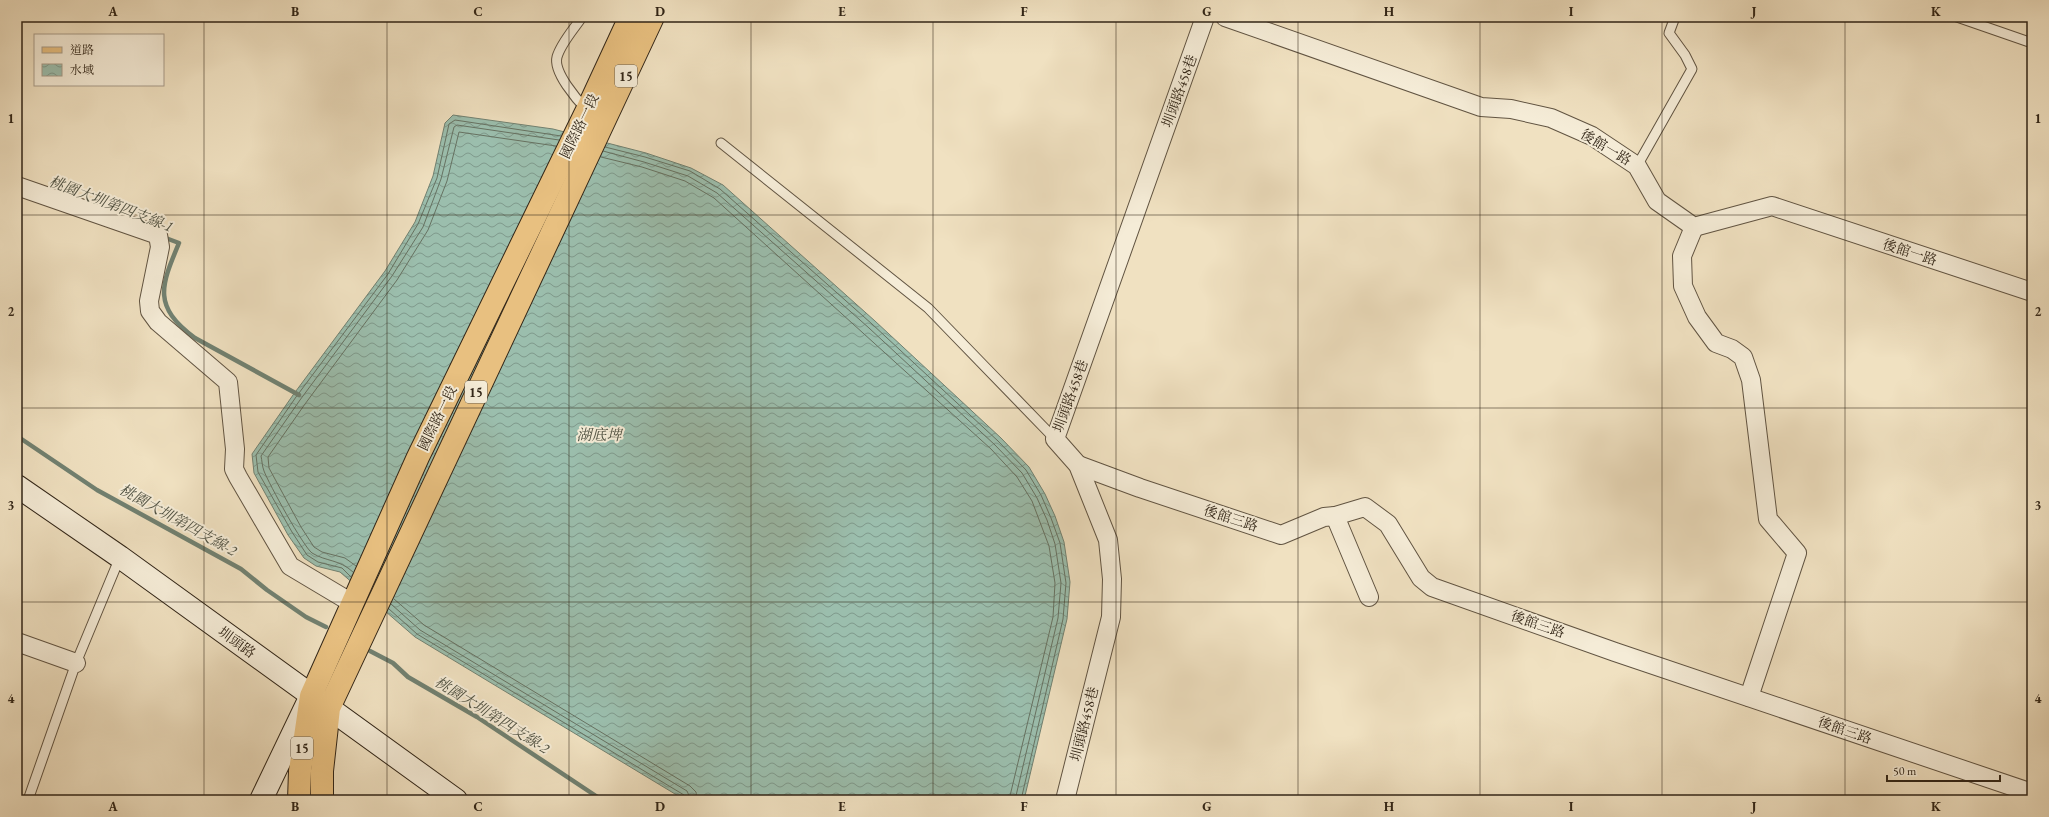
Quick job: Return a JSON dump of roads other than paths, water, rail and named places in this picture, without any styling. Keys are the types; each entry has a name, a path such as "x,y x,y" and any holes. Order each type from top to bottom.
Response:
{"main road":[{"name":"國際路一段","path":"311,696 418,457 588,110 630,17"},
{"name":"國際路一段","path":"329,708 653,17"},
{"name":"15","path":"299,800 300,771 311,696"},
{"name":"15","path":"322,800 322,772 329,708"}],"street":[{"name":"圳頭路458巷","path":"1065,800 1111,617 1112,579 1108,540 1078,465 1055,439 1205,17"},
{"name":"後館一路","path":"1225,17 1481,107 1511,109 1551,118 1592,136 1637,166 1658,202 1694,227 1772,206 2032,292"},
{"path":"17,186 158,235 160,247 149,300 150,311 158,322 228,382 235,449 234,469 290,566 352,603"},
{"path":"1694,227 1682,256 1684,286 1698,317 1716,343 1732,349 1743,357 1751,380 1768,520 1797,553 1749,697"},
{"name":"後館三路","path":"1078,465 1140,488 1281,535 1324,517 1335,516 1365,507 1388,524 1420,578 1432,587 2032,793"},
{"name":"圳頭路","path":"17,486 120,557 456,800"},
{"path":"1335,516 1369,597"},
{"path":"17,642 76,662"},
{"name":"國際路一段","path":"261,800 311,696"},
{"name":"國際路一段","path":"287,800 329,708"}],"lane":[{"path":"582,17 561,49 557,58 558,69 574,97 588,110"},
{"path":"1637,166 1692,69 1685,55 1669,33 1675,17"},
{"path":"1957,17 2032,43"},
{"path":"721,143 928,308 1055,439"},
{"path":"28,800 76,662 120,557"}],"water":[{"name":"湖底埤","path":"453,115 553,129 646,153 691,168 723,185 875,321 1001,438 1029,467 1045,494 1055,516 1064,542 1070,582 1067,619 1024,800 685,800 415,637 340,572 316,566 304,558 288,535 254,473 252,454 293,395 385,271 415,222 433,176 445,123"}],"waterway":[{"name":"桃園大圳第四支線-1","path":"163,237 179,243 168,271 165,284 164,295 166,305 172,316 195,338 299,395"},
{"name":"桃園大圳第四支線-2","path":"17,436 97,490 241,569 267,590 306,617 326,627"},
{"name":"桃園大圳第四支線-2","path":"370,651 393,663 408,677 477,717 602,800"}]}
